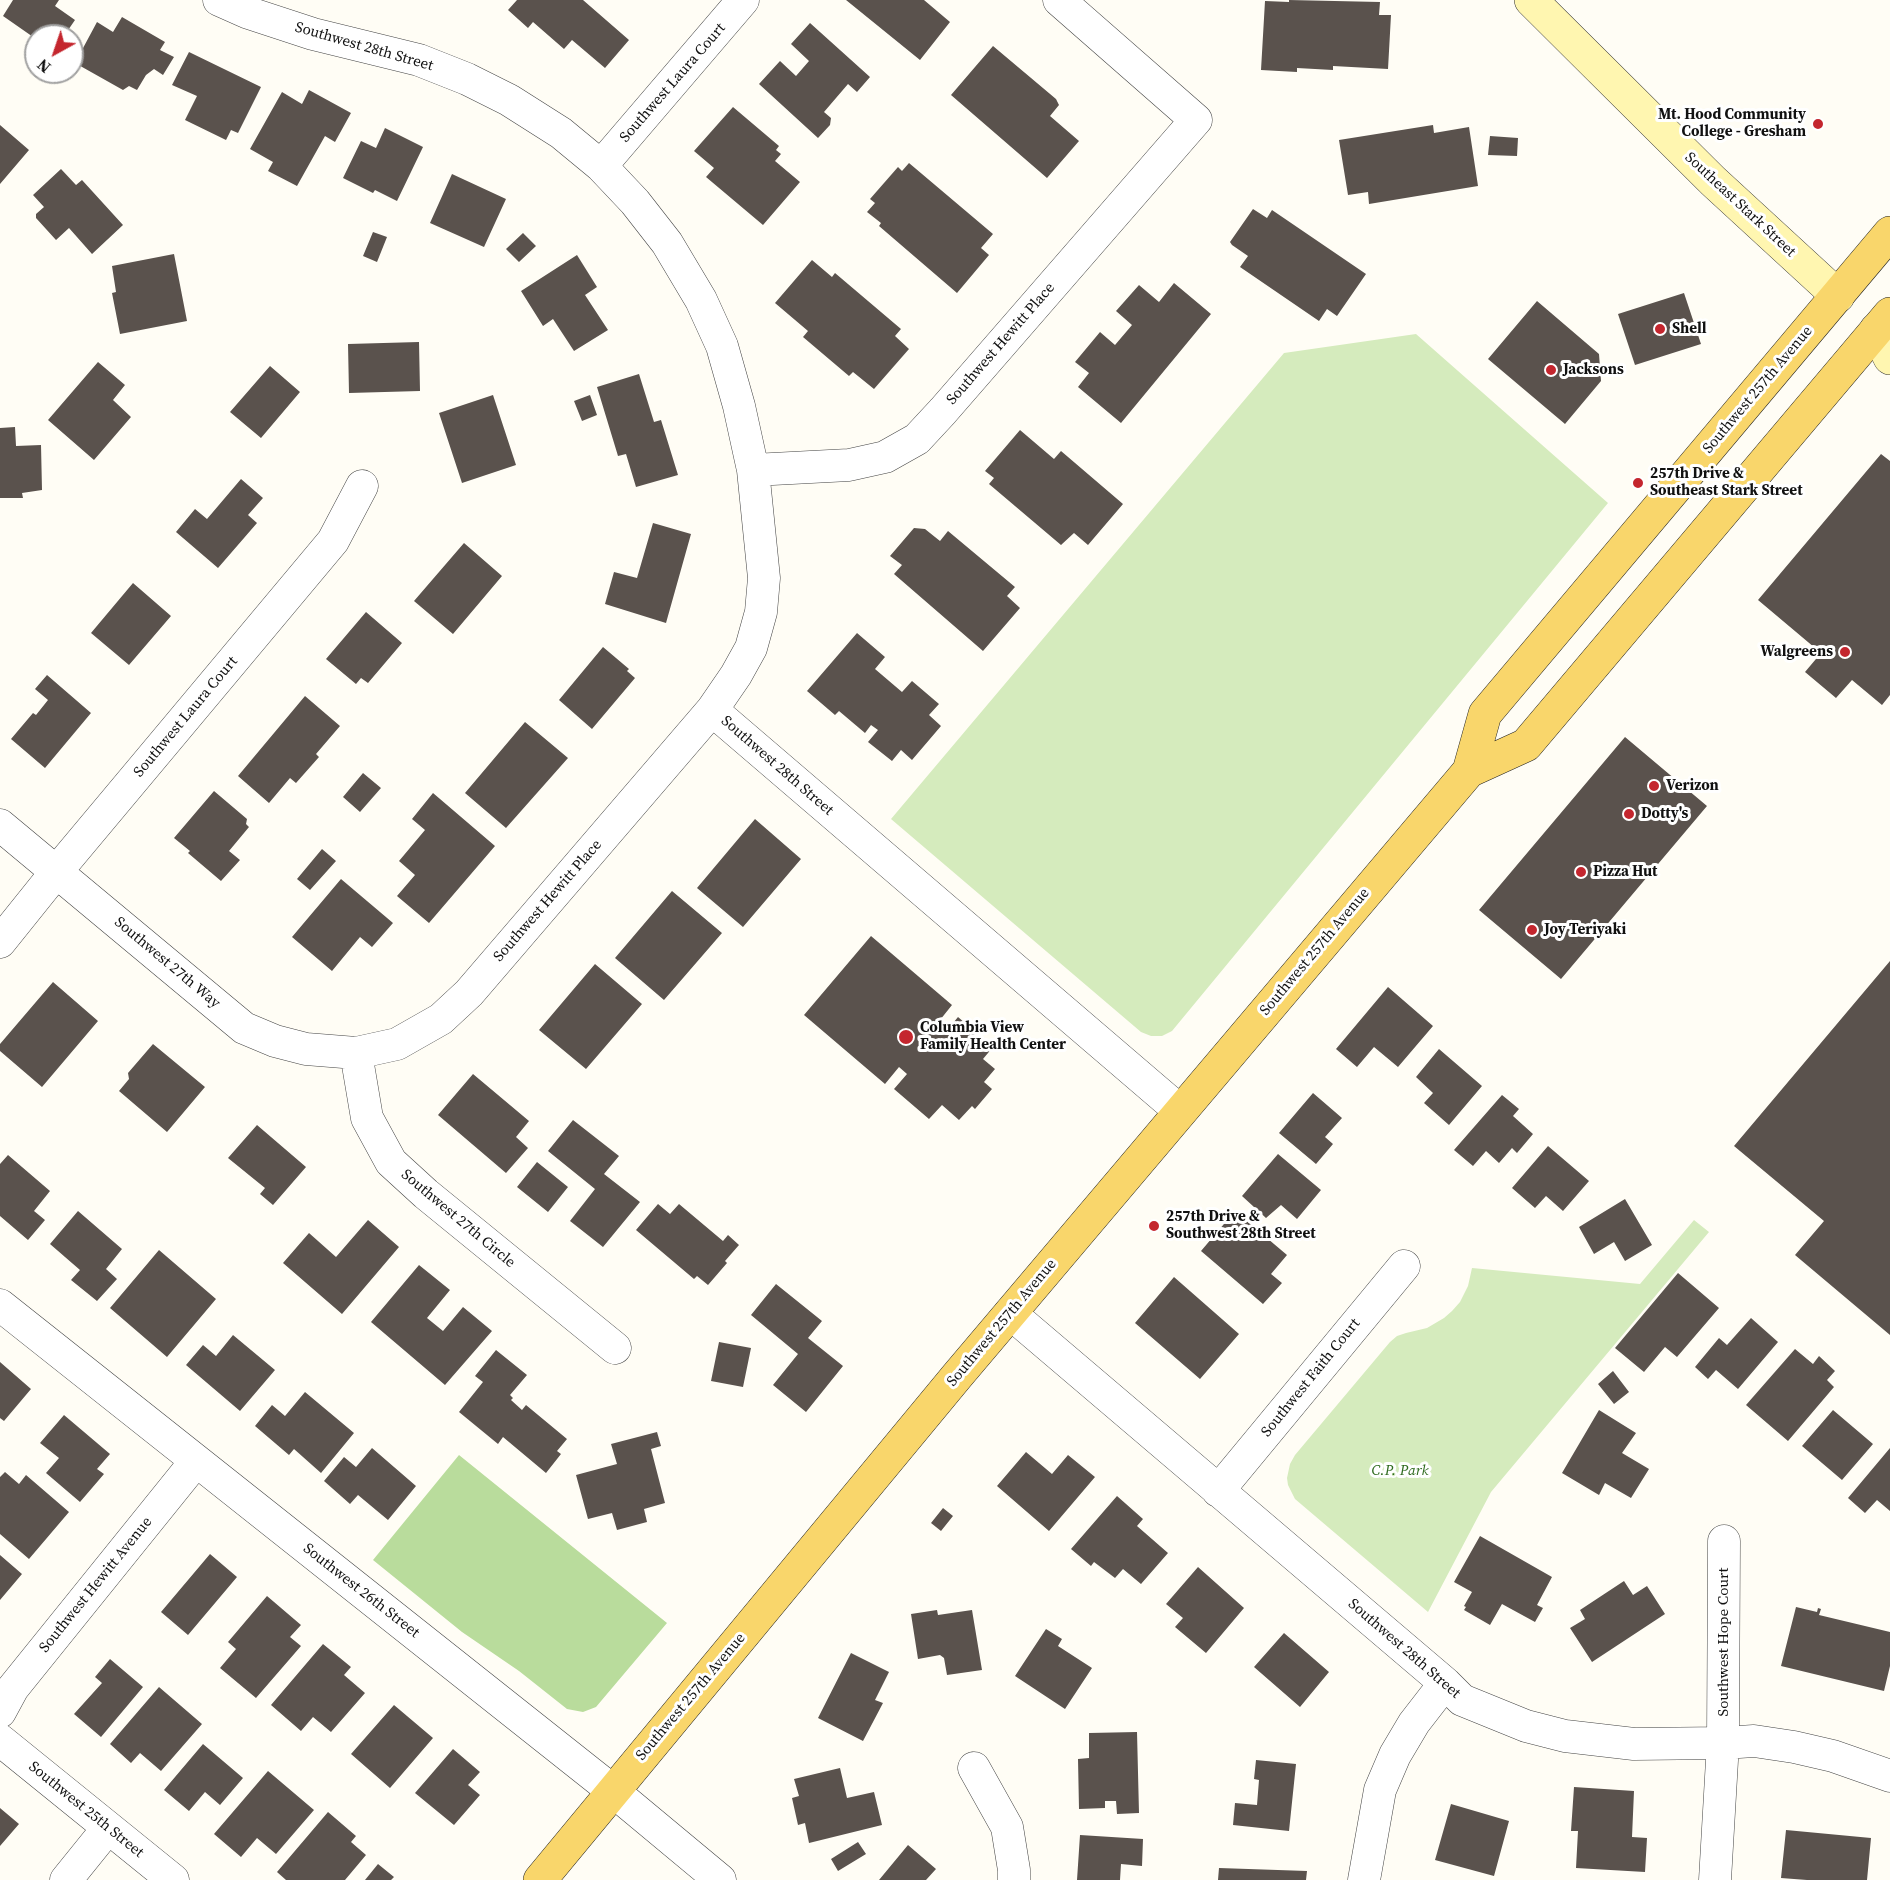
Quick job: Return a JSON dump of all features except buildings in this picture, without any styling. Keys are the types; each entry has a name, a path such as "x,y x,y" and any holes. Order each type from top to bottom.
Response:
{"main road":[{"name":"Southeast Stark Street","path":"1531,0 1713,181 1838,296 1887,334"},
{"name":"Southwest 257th Avenue","path":"540,1880 1010,1313 1469,771 1485,714 1890,233"},
{"name":"Southwest 257th Avenue","path":"1469,771 1526,745 1887,334"}],"street":[{"name":"Southwest 28th Street","path":"219,0 246,12 313,34 419,60 467,79 509,100 561,133 601,166 635,202 667,243 701,300 723,346 753,470 764,578 762,612 751,648 712,710 1180,1111"},
{"name":"Southwest Laura Court","path":"601,166 743,0"},
{"name":"Southwest Hewitt Place","path":"753,470 849,465 885,458 917,439 1196,120 1059,0"},
{"name":"Southwest Laura Court","path":"0,942 333,541 362,486"},
{"name":"Southwest Hewitt Place","path":"356,1053 397,1044 441,1019 469,993 712,710"},
{"name":"Southwest 27th Way","path":"0,825 244,1028 275,1041 306,1049 356,1053"},
{"name":"Southwest 27th Circle","path":"356,1053 367,1118 392,1162 426,1194 615,1348"},
{"name":"Southwest Faith Court","path":"1218,1491 1404,1266"},
{"name":"Southwest 26th Street","path":"0,1305 614,1791 720,1880"},
{"name":"Southwest 28th Street","path":"1010,1313 1445,1683 1462,1700 1494,1715 1565,1736 1634,1744 1754,1741 1833,1756 1890,1776"},
{"name":"Southwest Hewitt Avenue","path":"0,1712 13,1688 196,1461"},
{"name":"Southwest Hope Court","path":"1715,1880 1723,1743 1725,1541"},
{"path":"1364,1880 1380,1790 1395,1755 1414,1723 1445,1683"},
{"name":"Southwest 25th Street","path":"0,1740 173,1880"},
{"path":"974,1768 1007,1827 1014,1880"},
{"path":"66,1880 108,1828"}],"green space":[{"path":"1416,334 1608,503 1172,1031 1162,1036 1151,1036 1141,1032 891,819 1284,353"},
{"name":"C.P. Park","path":"1694,1220 1709,1232 1491,1492 1428,1612 1295,1499 1287,1478 1295,1455 1390,1342 1397,1336 1427,1328 1452,1311 1460,1302 1468,1286 1472,1268 1640,1284"},
{"path":"459,1455 667,1623 596,1707 583,1712 567,1709 519,1671 462,1632 373,1560"}],"place":[{"name":"Mt. Hood Community College - Gresham","path":"1818,124"},
{"name":"Shell","path":"1660,329"},
{"name":"Jacksons","path":"1551,370"},
{"name":"257th Drive & Southeast Stark Street","path":"1638,483"},
{"name":"Walgreens","path":"1845,652"},
{"name":"Verizon","path":"1654,786"},
{"name":"Dotty's","path":"1629,814"},
{"name":"Pizza Hut","path":"1581,872"},
{"name":"Joy Teriyaki","path":"1532,930"},
{"name":"Columbia View Family Health Center","path":"906,1037"},
{"name":"257th Drive & Southwest 28th Street","path":"1154,1226"}]}
